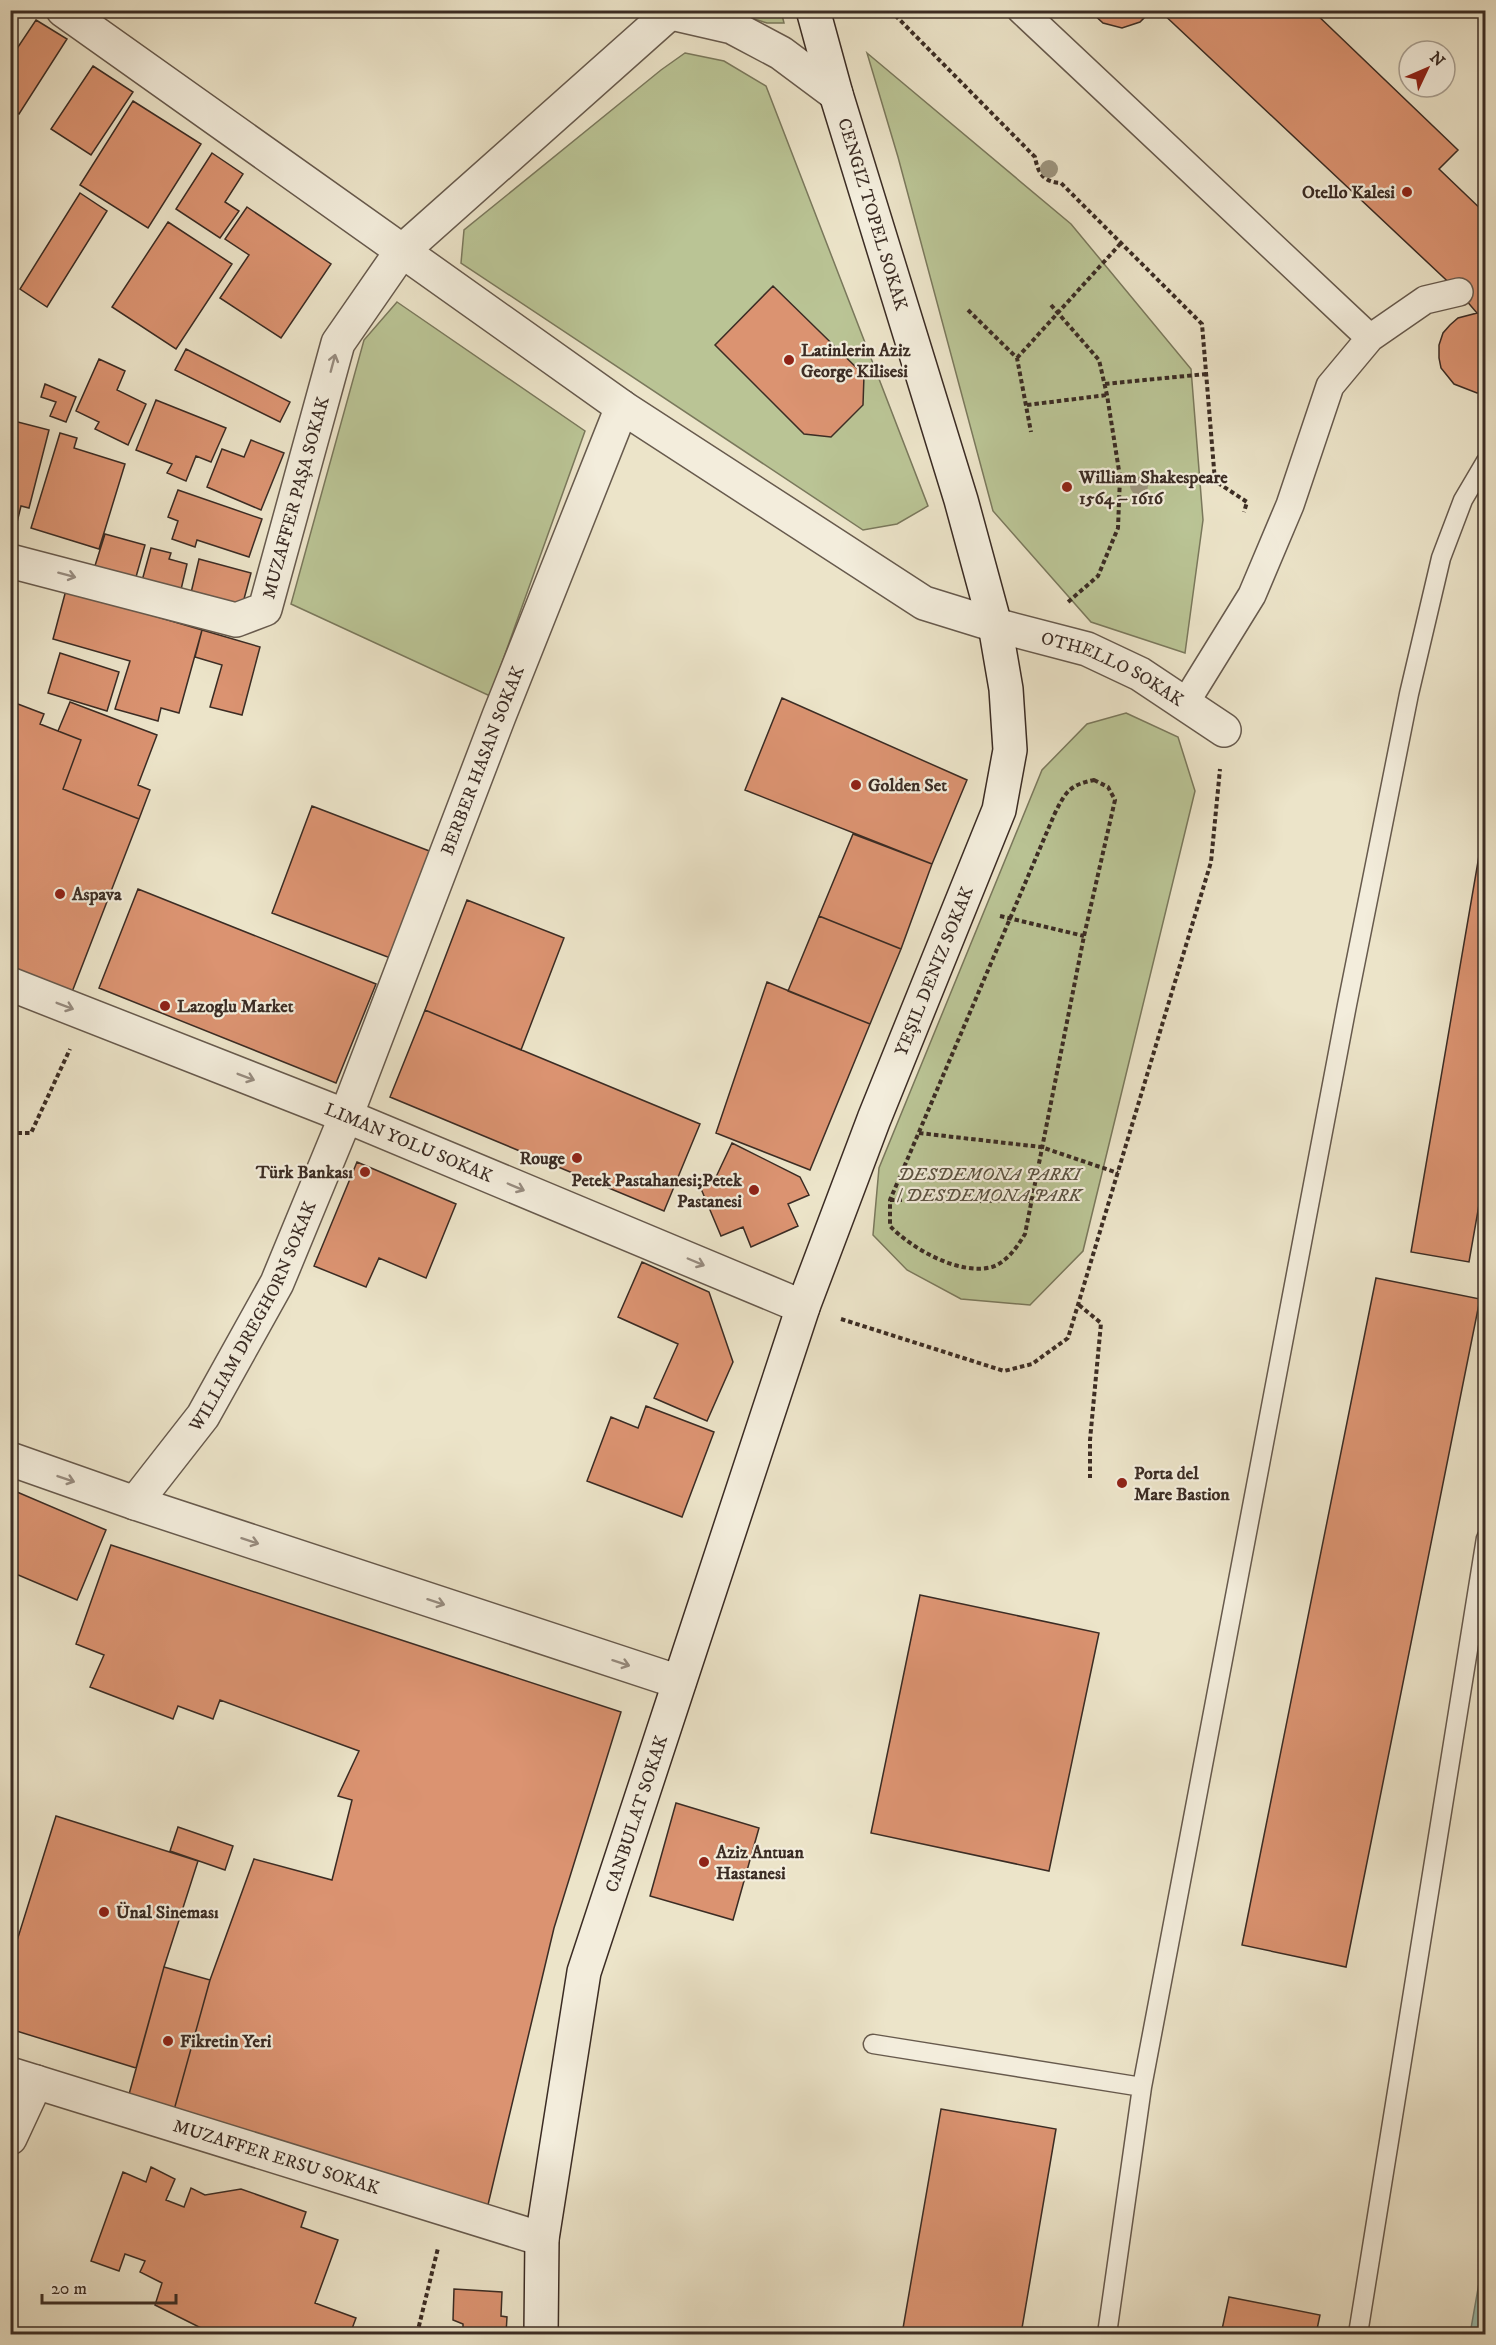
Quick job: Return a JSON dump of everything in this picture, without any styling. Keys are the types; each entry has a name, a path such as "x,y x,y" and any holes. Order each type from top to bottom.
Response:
{"street":[{"name":"OTHELLO SOKAK","path":"63,10 622,407 924,603 995,625 1087,649 1140,675 1224,730"},
{"name":"CENGIZ TOPEL SOKAK","path":"813,10 836,94 961,500 995,625"},
{"path":"1021,10 1370,338"},
{"path":"401,252 672,12 732,27 781,53 836,94"},
{"name":"MUZAFFER PAŞA SOKAK","path":"10,561 236,620 265,609 338,343 401,252"},
{"path":"1184,705 1252,595 1290,506 1330,386 1370,338 1425,300 1459,292"},
{"name":"BERBER HASAN SOKAK","path":"346,1116 499,716 622,407"},
{"name":"YEŞIL DENIZ SOKAK","path":"803,1307 879,1107 999,810 1010,750 1006,689 995,625"},
{"name":"LIMAN YOLU SOKAK","path":"10,984 346,1116 803,1307"},
{"name":"WILLIAM DREGHORN SOKAK","path":"135,1503 203,1416 271,1293 346,1116"},
{"name":"CANBULAT SOKAK","path":"541,2334 542,2239 584,1972 803,1307"},
{"path":"10,1459 135,1503 679,1682"},
{"path":"10,2138 23,2078"},
{"name":"MUZAFFER ERSU SOKAK","path":"23,2078 542,2239"}],"lane":[{"path":"1107,2334 1142,2087 1345,1017 1409,694 1441,558 1463,501 1485,461"},
{"path":"1358,2334 1485,1538"},
{"path":"873,2044 1142,2087"}],"path":[{"path":"890,10 1035,157 1037,170 1049,182 1061,183 1202,324 1215,481 1247,502 1244,513"},
{"path":"1017,358 1057,311 1121,243"},
{"path":"1051,305 1099,360 1120,477 1118,528 1098,576 1063,606"},
{"path":"968,310 1017,358 1031,432"},
{"path":"1105,384 1206,374"},
{"path":"1027,405 1107,395"},
{"path":"803,1307 1004,1371 1032,1364 1068,1338 1211,862 1224,730"},
{"path":"1094,780 1108,787 1115,800 1084,936 1025,1234 1011,1254 993,1266 975,1268 947,1263 924,1252 898,1234 890,1226 890,1200 1008,918 1066,792 1078,783 1094,780"},
{"path":"990,914 1084,936"},
{"path":"10,1133 31,1133 86,1014"},
{"path":"911,1131 1041,1147 1118,1173"},
{"path":"890,1200 1031,1201"},
{"path":"1079,1305 1101,1323 1090,1440 1090,1478"},
{"path":"417,2334 447,2209"}],"green space":[{"path":"729,11 781,11 784,23 767,23"},
{"path":"685,53 724,61 766,86 928,506 897,524 863,530 461,263 464,230"},
{"path":"867,53 1071,224 1191,369 1203,520 1185,653 1091,622 993,511 898,157"},
{"path":"397,302 585,431 490,696 291,604 364,340"},
{"name":"DESDEMONA PARKI / DESDEMONA PARK","path":"1126,713 1178,737 1195,791 1083,1251 1030,1305 961,1299 907,1270 873,1235 879,1168 1042,770 1087,724"}],"shaded area":[{"path":"1485,2249 1485,2334 1470,2334"}],"building":[{"path":"1089,10 1152,10 1140,22 1122,28 1103,23"},
{"name":"Otello Kalesi","path":"1159,10 1312,10 1397,92 1397,99 1405,99 1458,150 1439,169 1486,214 1486,392 1477,393 1454,384 1441,368 1439,345 1443,333 1458,318 1477,313 1459,292"},
{"path":"36,20 67,39 19,114 10,109 10,59"},
{"path":"93,66 133,92 91,155 51,129"},
{"path":"133,101 201,144 148,228 80,185"},
{"path":"212,153 243,174 225,202 239,211 220,238 176,209"},
{"path":"80,193 107,211 47,307 20,289"},
{"path":"247,207 331,264 281,338 220,298 249,255 225,239"},
{"path":"168,222 232,264 176,349 112,307"},
{"name":"Latinlerin Aziz George Kilisesi","path":"773,286 864,375 863,405 831,437 804,434 715,345"},
{"path":"186,349 290,402 280,422 175,370"},
{"path":"99,359 125,371 117,390 146,404 128,445 95,429 99,422 76,411"},
{"path":"45,384 76,397 66,422 50,416 56,402 41,397"},
{"path":"156,400 226,428 211,462 196,456 186,481 167,473 172,464 136,450"},
{"path":"10,420 49,430 29,508 21,506 11,547"},
{"path":"60,433 77,438 74,448 125,464 99,549 31,528"},
{"path":"251,440 284,453 261,510 207,487 222,449 244,457"},
{"path":"178,490 262,519 249,557 197,540 195,547 172,539 178,521 168,517"},
{"path":"105,534 145,545 134,584 93,572"},
{"path":"151,548 171,553 169,559 187,564 179,598 140,588"},
{"path":"199,559 251,573 241,610 190,597"},
{"path":"66,590 202,630 179,713 161,708 158,721 115,709 130,661 53,639"},
{"path":"202,630 260,647 242,715 210,707 222,665 195,657"},
{"path":"60,653 119,672 107,711 48,693"},
{"name":"Golden Set","path":"782,698 967,780 932,864 745,790"},
{"name":"Aspava","path":"10,701 44,714 40,724 81,740 63,789 139,819 72,992 10,968"},
{"path":"70,702 157,735 138,785 150,790 139,819 63,789 81,740 58,731"},
{"path":"312,806 432,852 393,959 272,913"},
{"path":"1486,815 1486,1165 1469,1262 1411,1252"},
{"path":"853,834 932,864 901,949 819,916"},
{"path":"138,889 376,984 336,1083 99,988"},
{"path":"467,900 564,938 521,1050 425,1010"},
{"path":"819,916 901,949 870,1024 788,991"},
{"path":"767,982 870,1024 810,1170 716,1133"},
{"path":"425,1010 700,1124 664,1211 390,1097"},
{"name":"Petek Pastahanesi;Petek Pastanesi","path":"732,1143 800,1177 809,1195 788,1204 798,1226 751,1247 743,1227 721,1236 699,1184 716,1177"},
{"path":"357,1162 456,1204 426,1278 379,1258 366,1287 314,1266"},
{"path":"642,1262 709,1292 733,1362 707,1421 654,1398 678,1344 618,1317"},
{"path":"1376,1278 1480,1299 1346,1967 1242,1945"},
{"path":"646,1406 714,1432 682,1517 587,1481 611,1417 638,1428"},
{"path":"10,1489 106,1530 77,1600 16,1574 10,1588"},
{"path":"111,1545 621,1712 554,1928 487,2209 174,2110 210,1980 254,1859 332,1880 352,1800 338,1796 359,1751 220,1700 213,1719 178,1706 173,1719 90,1687 104,1655 76,1644"},
{"path":"920,1595 1099,1633 1049,1871 871,1833"},
{"name":"Aziz Antuan Hastanesi","path":"676,1803 759,1828 733,1920 650,1896"},
{"name":"Ünal Sineması","path":"56,1816 198,1861 164,1967 136,2068 10,2029 10,1963"},
{"path":"178,1827 233,1846 225,1870 170,1851"},
{"name":"Fikretin Yeri","path":"164,1967 210,1980 174,2110 128,2098"},
{"path":"941,2109 1056,2129 1021,2334 902,2334"},
{"path":"151,2167 175,2179 166,2200 184,2207 191,2188 205,2195 241,2189 306,2212 301,2227 338,2240 315,2303 356,2318 350,2334 213,2334 155,2305 162,2283 140,2272 145,2261 125,2254 119,2271 91,2261 123,2172 146,2182"},
{"path":"454,2289 502,2292 501,2316 507,2317 506,2334 463,2334 463,2324 453,2320"},
{"path":"1229,2297 1320,2315 1316,2334 1221,2334"}],"place":[{"name":"Otello Kalesi","path":"1407,192"},
{"name":"Latinlerin Aziz George Kilisesi","path":"789,360"},
{"name":"William Shakespeare 1564 – 1616","path":"1067,487"},
{"name":"Golden Set","path":"856,785"},
{"name":"Aspava","path":"60,894"},
{"name":"Lazoglu Market","path":"165,1006"},
{"name":"Rouge","path":"577,1158"},
{"name":"Türk Bankası","path":"365,1172"},
{"name":"Petek Pastahanesi;Petek Pastanesi","path":"754,1190"},
{"name":"Porta del Mare Bastion","path":"1122,1483"},
{"name":"Aziz Antuan Hastanesi","path":"704,1862"},
{"name":"Ünal Sineması","path":"104,1912"},
{"name":"Fikretin Yeri","path":"168,2041"}]}
